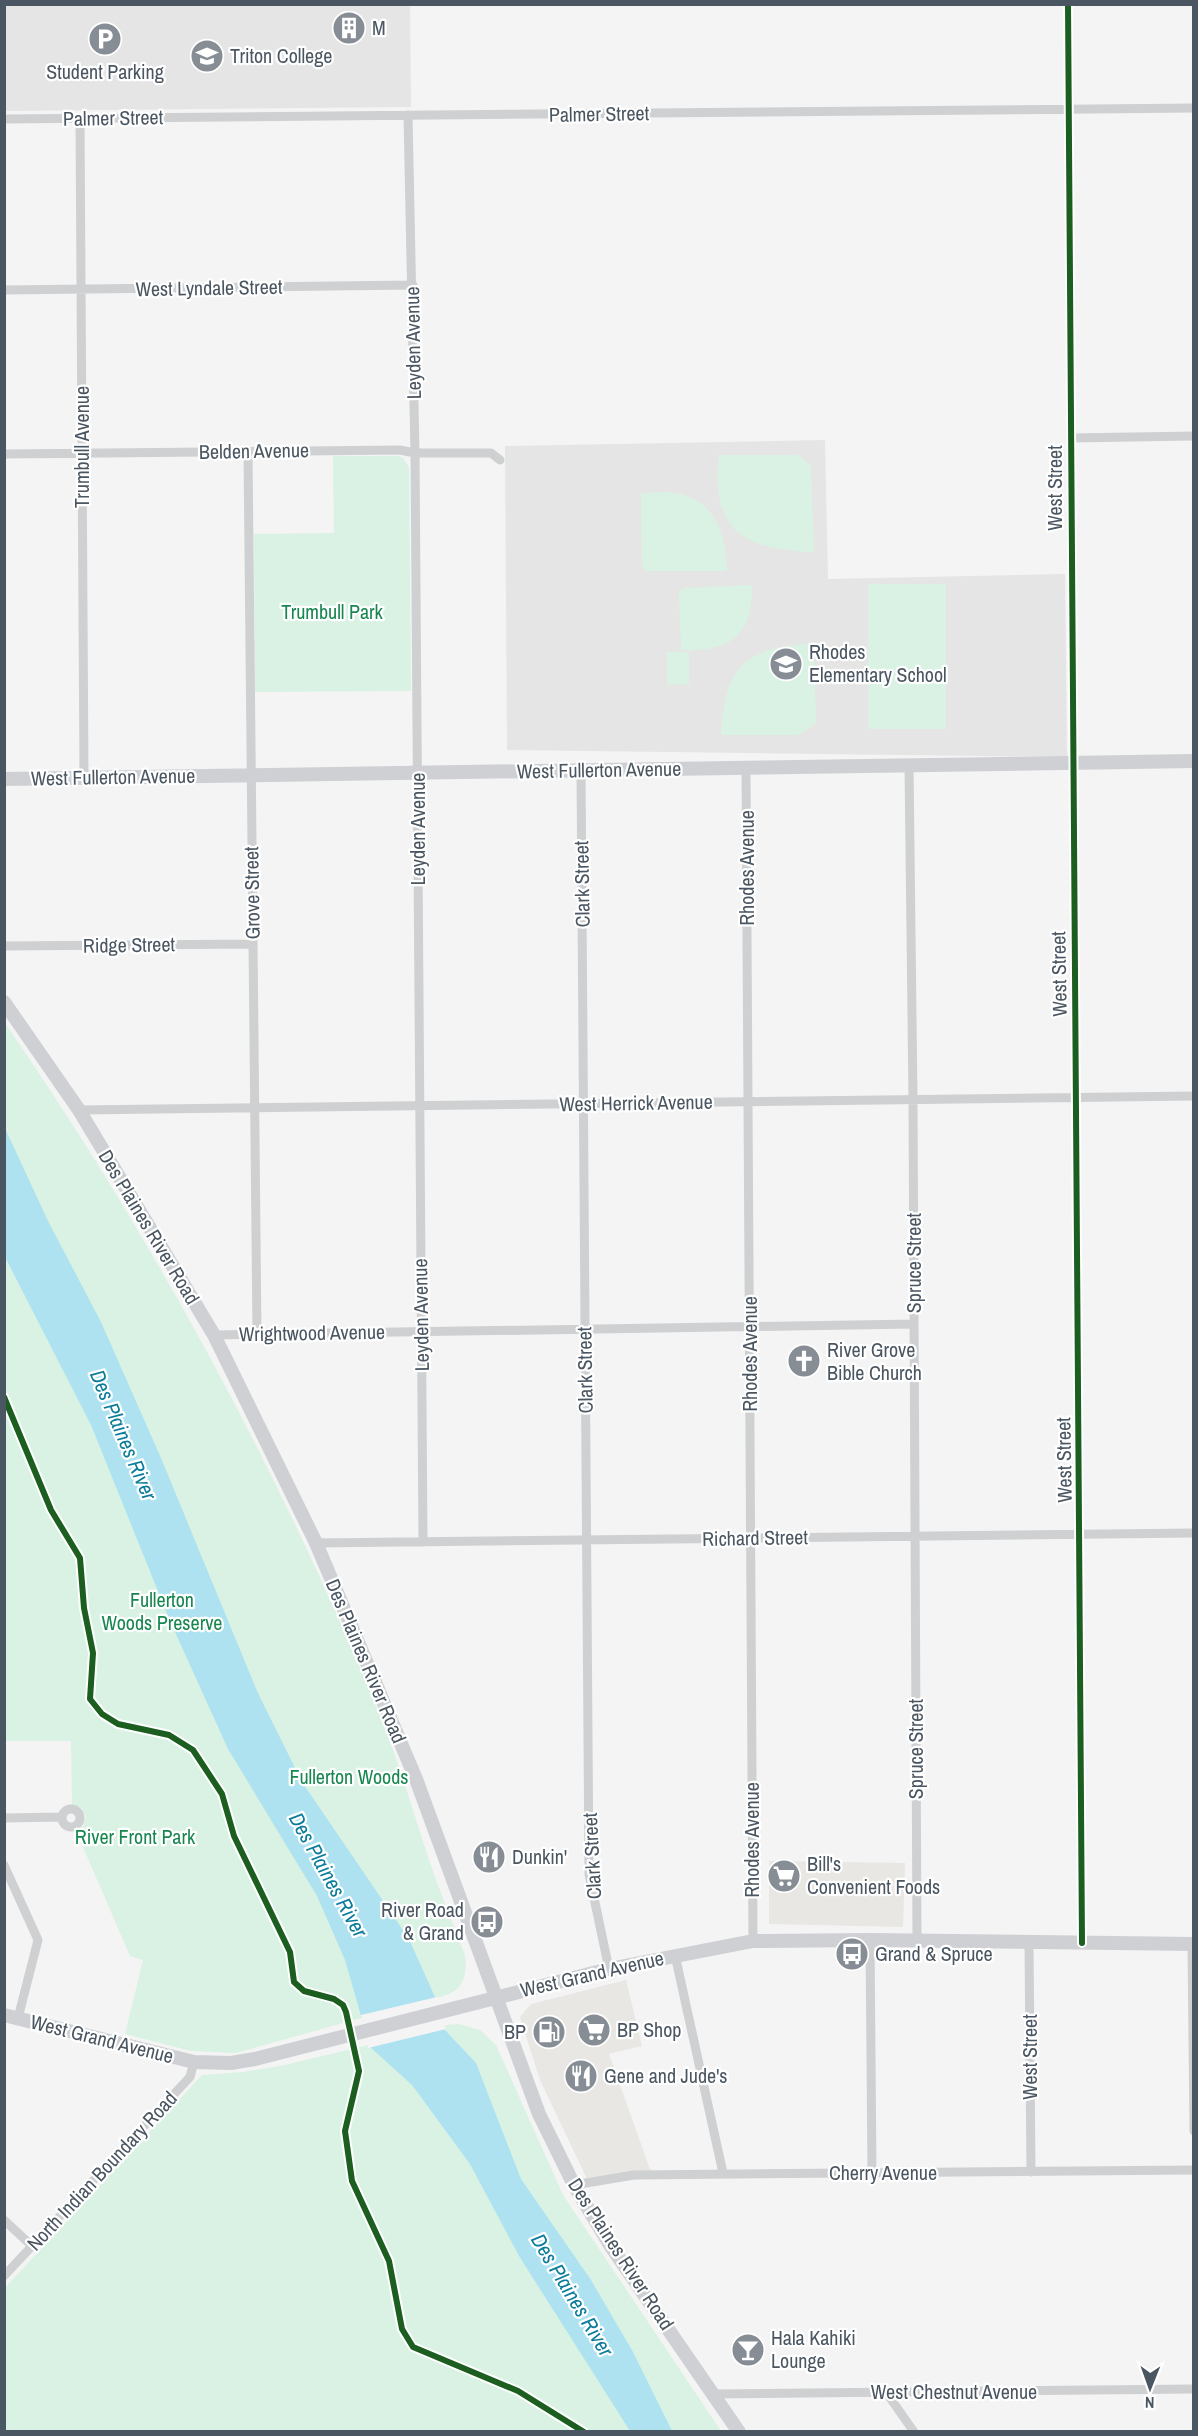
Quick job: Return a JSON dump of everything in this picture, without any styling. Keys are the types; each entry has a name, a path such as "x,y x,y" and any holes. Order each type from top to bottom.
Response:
{"main road":[{"name":"West Fullerton Avenue","path":"4,779 1194,761"},
{"name":"Des Plaines River Road","path":"4,1002 79,1110 214,1335 316,1543 416,1779 539,2114 574,2185 610,2245 739,2432"},
{"name":"West Grand Avenue","path":"11,2017 194,2062 231,2063 255,2059 609,1969 753,1941 1193,1944"}],"street":[{"name":"West Street","path":"1068,4 1081,1534 1082,1943"},
{"name":"Palmer Street","path":"4,119 1194,108"},
{"name":"Leyden Avenue","path":"408,115 415,453 423,1542"},
{"name":"Trumbull Avenue","path":"80,118 84,777"},
{"name":"West Lyndale Street","path":"4,290 413,285"},
{"path":"1071,438 1194,436"},
{"name":"Belden Avenue","path":"4,454 400,450 415,453 492,453 500,460"},
{"name":"Grove Street","path":"248,452 257,1334"},
{"name":"Spruce Street","path":"909,765 914,1100 917,1941"},
{"name":"Rhodes Avenue","path":"746,767 753,1941"},
{"name":"Clark Street","path":"580,770 585,1104 589,1874 609,1969"},
{"name":"Ridge Street","path":"4,946 253,944"},
{"name":"West Herrick Avenue","path":"79,1110 1194,1096"},
{"name":"Wrightwood Avenue","path":"214,1335 914,1324"},
{"name":"Richard Street","path":"316,1543 1194,1533"},
{"path":"4,1818 62,1817"},
{"path":"4,1865 38,1940 11,2017"},
{"path":"870,1940 872,2174"},
{"name":"West Street","path":"1029,1942 1031,2172"},
{"path":"1193,1944 1194,2131"},
{"path":"675,1955 723,2173"},
{"name":"North Indian Boundary Road","path":"4,2276 190,2077 194,2062"},
{"name":"Cherry Avenue","path":"574,2185 634,2175 1194,2170"},
{"path":"4,2220 32,2246"},
{"name":"West Chestnut Avenue","path":"714,2394 1194,2390"},
{"path":"886,2392 914,2432"}],"shaded area":[{"name":"Triton College","path":"4,5 410,5 411,107 5,111"},
{"name":"Rhodes Elementary School","path":"825,440 828,579 1065,574 1067,757 507,750 505,446"},
{"path":"769,1861 905,1863 903,1927 769,1924"},
{"path":"626,1980 642,2046 609,2054 651,2172 587,2179 540,2080 520,2017 531,2004"}],"green space":[{"path":"719,455 798,455 811,466 814,552 769,547 752,541 738,532 727,519 720,502"},
{"name":"Trumbull Park","path":"333,456 399,456 409,467 411,691 255,692 254,534 334,533"},
{"path":"668,492 684,495 697,501 714,518 724,542 727,571 647,571 642,565 641,493"},
{"path":"868,584 946,584 946,729 868,729"},
{"path":"752,585 748,617 743,629 735,637 713,648 681,650 679,592 684,588"},
{"path":"814,643 816,723 799,735 721,735 727,692 743,665 755,656 770,650"},
{"path":"667,652 689,652 689,684 667,685"},
{"name":"Fullerton Woods Preserve","path":"5,1023 112,1187 161,1271 209,1356 298,1530 377,1708 432,1869 465,1955 464,1979 453,1992 361,2015 361,2018 236,2053 191,2051 125,2034 143,1960 130,1956 76,1831 83,1827 86,1816 81,1808 72,1805 71,1741 5,1741"},
{"path":"459,2024 480,2030 496,2045 563,2195 721,2431 5,2431 4,2289 202,2075 243,2072 285,2065 368,2045 368,2048 445,2028 445,2025"}],"water":[{"name":"Des Plaines River","path":"4,1126 48,1221 101,1322 161,1458 257,1691 302,1782 409,1939 435,1997 444,2029 476,2063 521,2179 591,2280 633,2352 672,2431 630,2431 519,2256 470,2164 412,2085 370,2047 345,1960 317,1896 228,1749 170,1621 91,1425 5,1257"}],"pier":[{"path":"437,1997 446,2029 368,2048 361,2015"}],"cycle path":[{"path":"1068,4 1082,1943"},
{"path":"4,1397 51,1510 80,1558 84,1608 93,1653 90,1699 102,1714 118,1724 169,1735 193,1750 222,1794 234,1836 290,1952 294,1982 304,1991 334,1999 343,2005 346,2012 359,2071 345,2131 352,2181 389,2261 402,2329 413,2347 518,2391 584,2432"}],"place":[{"name":"M","path":"349,28"},
{"name":"Student Parking","path":"105,39"},
{"name":"Triton College","path":"207,56"},
{"name":"Rhodes Elementary School","path":"786,664"},
{"name":"River Grove Bible Church","path":"804,1361"},
{"name":"Dunkin'","path":"489,1857"},
{"name":"Bill's Convenient Foods","path":"784,1876"},
{"name":"River Road & Grand","path":"487,1922"},
{"name":"Grand & Spruce","path":"852,1954"},
{"name":"BP Shop","path":"594,2030"},
{"name":"BP","path":"549,2032"},
{"name":"Gene and Jude's","path":"581,2076"},
{"name":"Hala Kahiki Lounge","path":"748,2350"}],"park label":[{"name":"Fullerton Woods","path":"349,1777"},
{"name":"River Front Park","path":"135,1837"}]}
